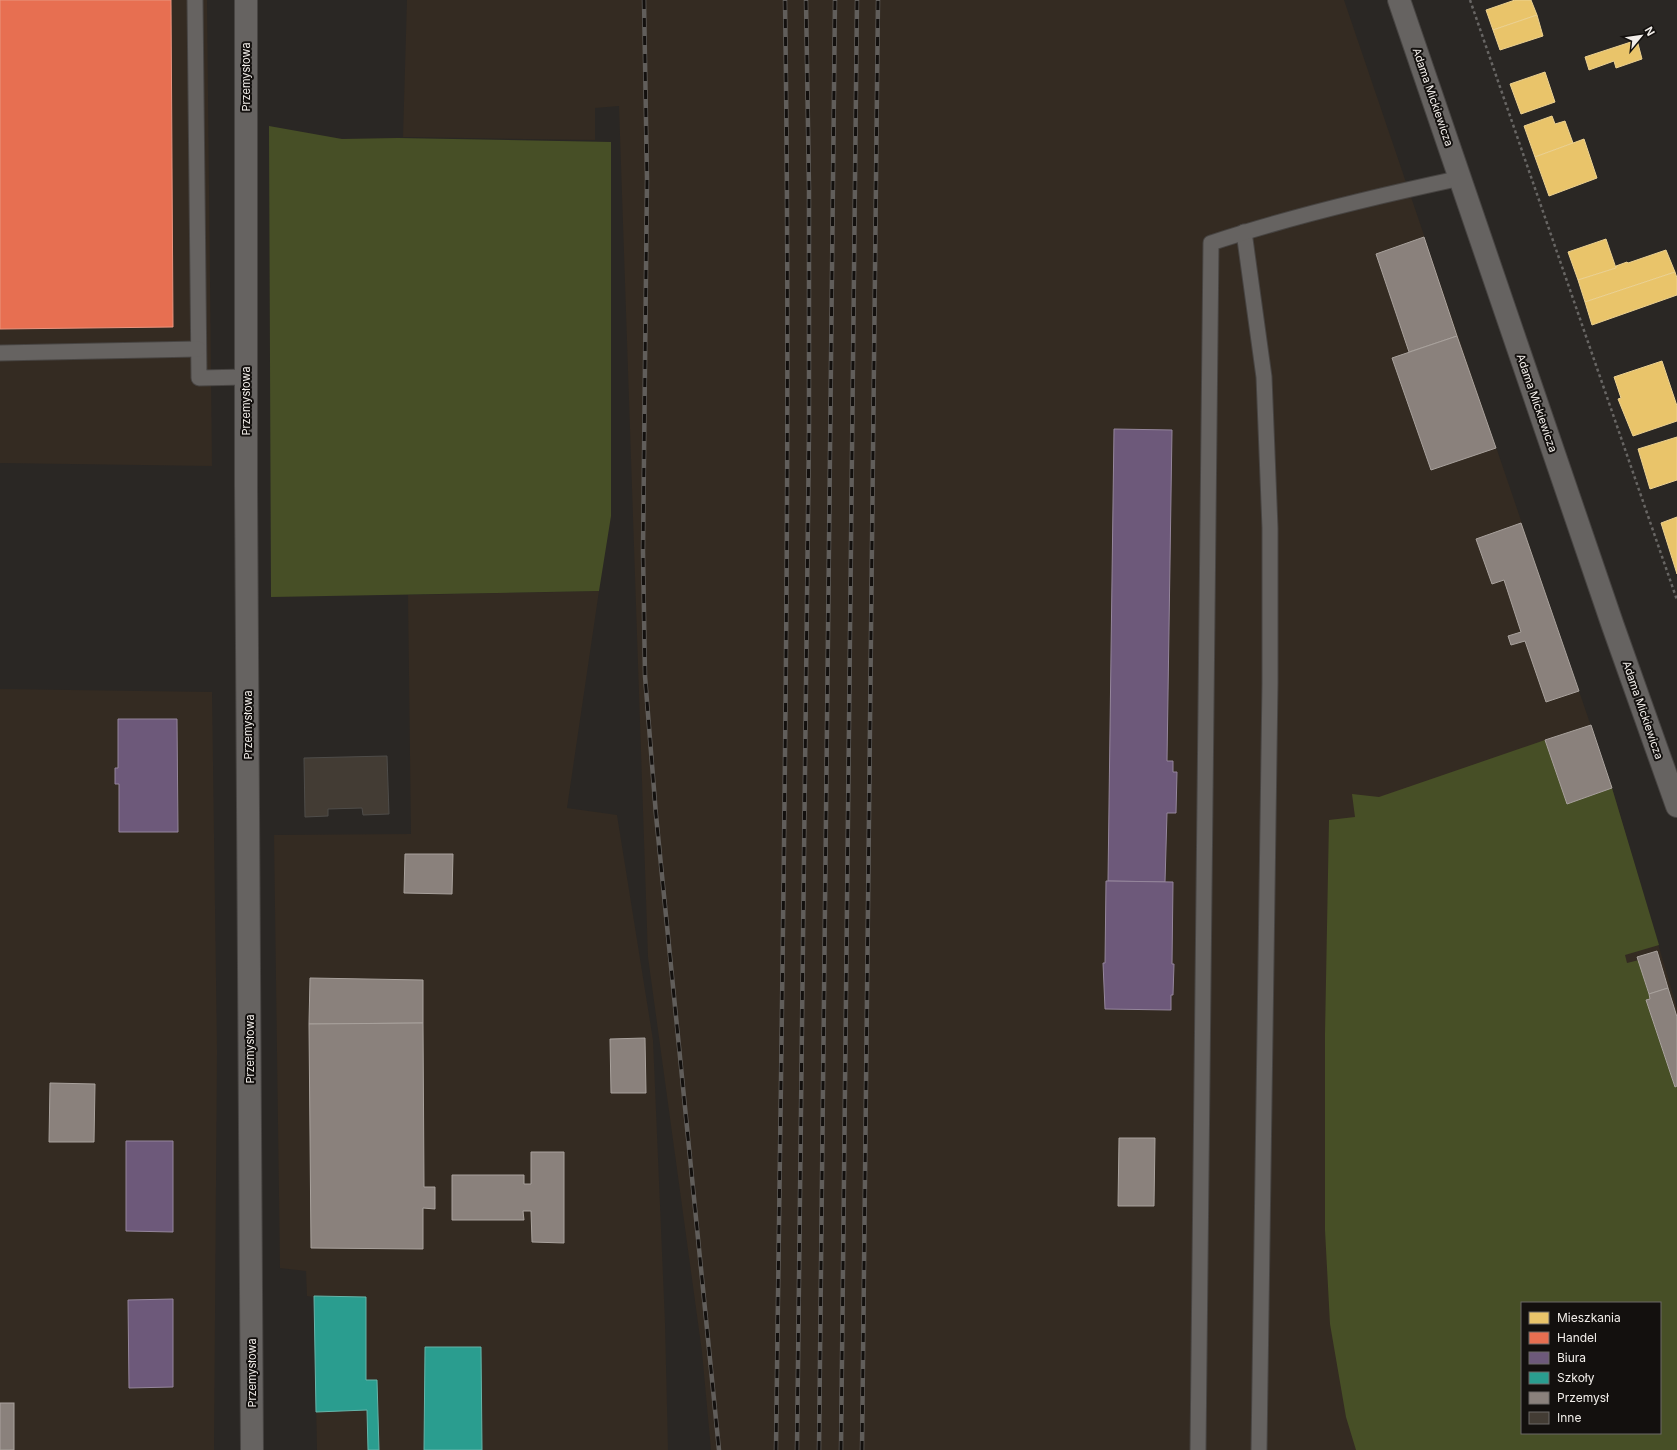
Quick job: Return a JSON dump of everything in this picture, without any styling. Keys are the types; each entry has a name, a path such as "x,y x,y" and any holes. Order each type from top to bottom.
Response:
{"street":[{"name":"Przemysłowa","path":"246,0 246,377 252,1450"},
{"name":"Adama Mickiewicza","path":"1400,0 1613,626 1677,806"}],"lane":[{"path":"195,0 199,378 246,377"},
{"path":"1198,1450 1211,243 1244,232 1461,178"},
{"path":"1244,232 1264,377 1270,536 1270,683 1259,1450"},
{"path":"0,353 198,350"}],"path":[{"path":"1470,0 1677,600"}],"shaded area":[{"path":"0,0 207,0 212,466 0,463"},
{"path":"407,0 1344,0 1612,788 1677,1008 1677,1450 711,1450 702,1352 648,957 619,106 595,108 595,140 403,137"},
{"path":"599,591 567,808 617,815 653,1040 665,1323 668,1450 317,1450 314,1297 307,1296 306,1271 280,1268 274,835 411,834 408,595"},
{"path":"0,689 212,692 217,1051 214,1450 0,1450"}],"green space":[{"path":"269,126 342,139 398,138 611,142 611,516 599,591 271,597"},
{"path":"1545,740 1567,804 1612,788 1659,945 1625,955 1627,963 1639,960 1650,999 1646,1000 1675,1087 1677,1086 1677,1450 1356,1450 1346,1417 1330,1324 1325,1230 1325,1034 1329,820 1355,817 1352,794 1379,797"}],"building: Mieszkania":[{"path":"1515,0 1531,0 1537,15 1493,30 1486,10"},
{"path":"1537,15 1543,36 1500,50 1493,30"},
{"path":"1637,40 1642,59 1616,68 1614,61 1589,70 1585,57"},
{"path":"1545,72 1555,102 1521,114 1510,84"},
{"path":"1552,116 1555,124 1565,121 1573,143 1535,157 1524,126"},
{"path":"1584,139 1597,178 1549,196 1535,157"},
{"path":"1606,239 1616,268 1578,280 1568,252"},
{"path":"1666,250 1675,272 1585,302 1578,280 1616,268 1616,266 1627,262 1628,263"},
{"path":"1675,272 1677,278 1677,295 1592,325 1585,302"},
{"path":"1662,361 1677,406 1677,421 1633,436 1618,399 1621,398 1614,377"},
{"path":"1677,437 1677,480 1650,489 1638,449"},
{"path":"1677,517 1677,574 1661,523"}],"building: Handel":[{"path":"0,0 171,0 173,327 0,329"}],"building: Biura":[{"path":"1114,429 1172,430 1167,761 1173,761 1173,772 1177,772 1176,813 1167,813 1165,882 1108,881"},
{"path":"118,719 177,719 178,832 119,832 119,784 115,784 115,768 118,768"},
{"path":"1106,881 1173,882 1172,964 1174,964 1171,1010 1105,1009 1103,963 1105,963"},
{"path":"126,1141 173,1141 173,1232 126,1231"},
{"path":"173,1299 173,1387 129,1388 128,1300"}],"building: Szkoły":[{"path":"314,1296 366,1297 366,1380 377,1380 379,1450 368,1450 367,1410 316,1412"},
{"path":"425,1347 481,1347 482,1450 424,1450"}],"building: Przemysł":[{"path":"1424,237 1457,336 1409,352 1376,254"},
{"path":"1457,336 1496,448 1431,470 1392,358"},
{"path":"1521,523 1579,691 1546,702 1525,641 1511,645 1508,636 1521,632 1504,580 1492,584 1476,539"},
{"path":"1591,725 1612,788 1567,804 1545,740"},
{"path":"405,854 453,854 452,894 404,893"},
{"path":"1657,951 1668,988 1649,994 1637,957"},
{"path":"310,978 423,980 423,1023 309,1024"},
{"path":"1668,988 1677,1017 1677,1086 1675,1087 1646,1000 1650,999 1649,994"},
{"path":"423,1023 424,1187 435,1187 435,1209 423,1208 423,1249 311,1248 309,1024"},
{"path":"645,1038 646,1093 611,1093 610,1039"},
{"path":"50,1083 95,1084 94,1142 49,1142"},
{"path":"1119,1138 1155,1138 1154,1206 1118,1206"},
{"path":"531,1152 564,1152 564,1243 532,1242 531,1211 523,1211 524,1220 452,1220 452,1175 524,1175 524,1184 531,1184"},
{"path":"0,1403 14,1403 14,1450 0,1450"}],"building: Inne":[{"path":"387,756 389,814 363,815 362,808 328,809 328,816 305,817 304,758"}],"railway":[{"path":"644,0 647,180 643,551 645,676 656,815 719,1450"},
{"path":"776,1450 787,544 787,181 785,0"},
{"path":"797,1450 809,431 809,189 806,0"},
{"path":"819,1450 835,0"},
{"path":"841,1450 857,0"},
{"path":"862,1450 878,0"}]}
